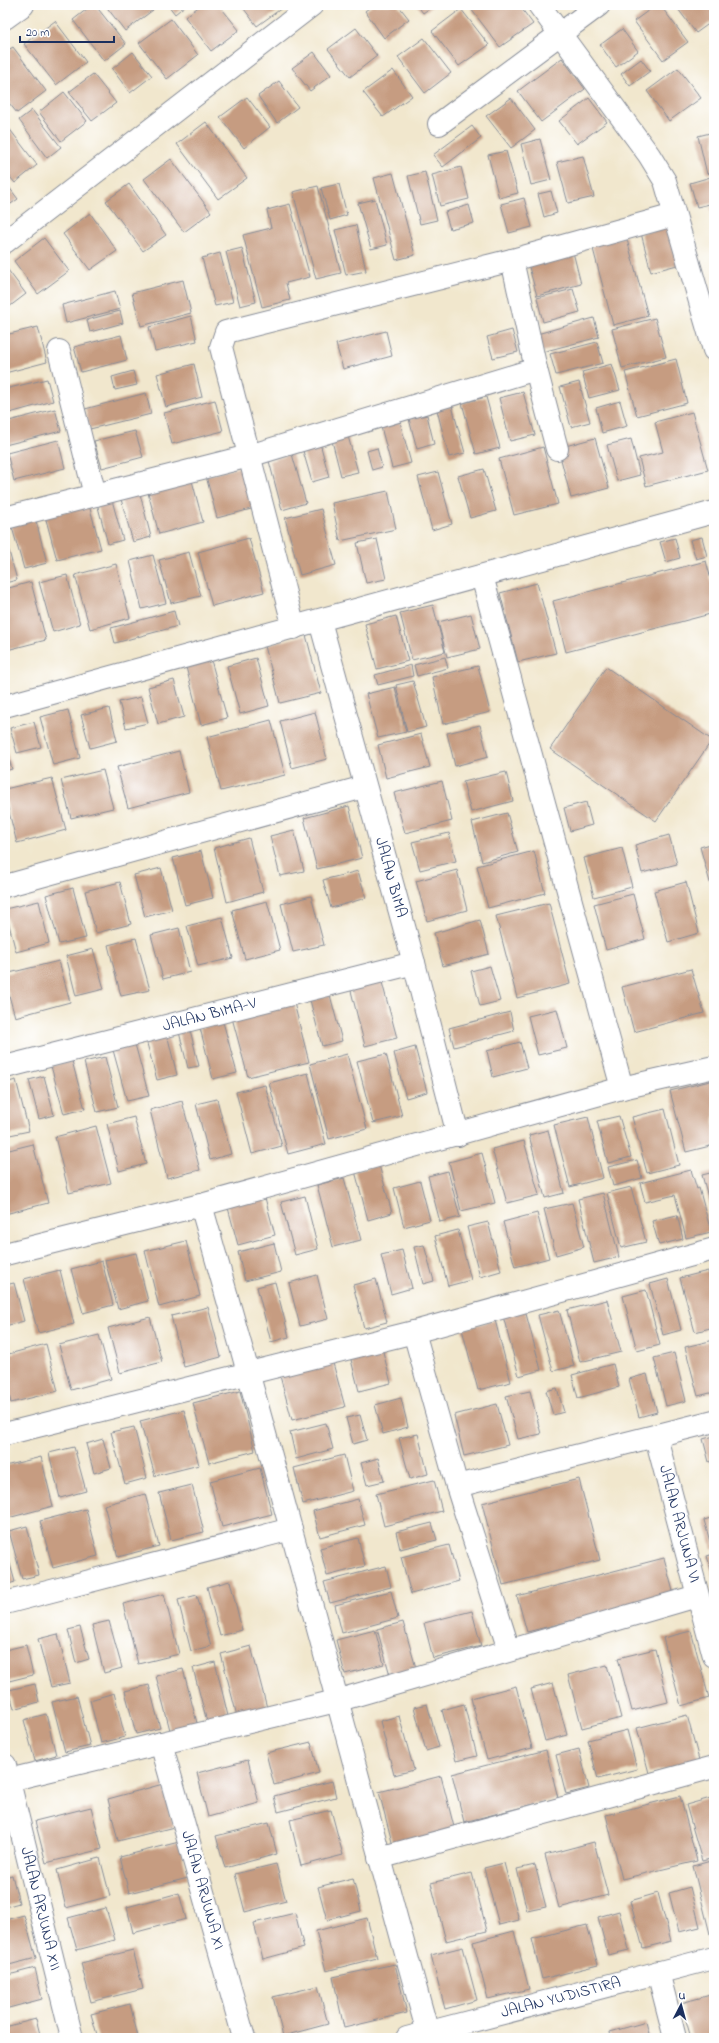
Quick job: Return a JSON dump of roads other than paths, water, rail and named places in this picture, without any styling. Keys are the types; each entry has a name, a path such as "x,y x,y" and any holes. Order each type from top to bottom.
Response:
{"street":[{"path":"5,18 23,5"},
{"path":"5,242 312,5"},
{"path":"539,5 650,155 665,182 714,350"},
{"path":"439,124 599,5"},
{"path":"294,628 221,347 226,332 512,260 674,215"},
{"path":"512,260 536,369 557,449"},
{"path":"59,351 95,495"},
{"path":"5,518 249,456 536,369"},
{"path":"5,706 714,512"},
{"path":"482,576 622,1088"},
{"name":"JALAN BIMA","path":"320,621 364,787 414,962 458,1135"},
{"path":"5,886 364,787"},
{"name":"JALAN BIMA-V","path":"5,1067 414,962"},
{"path":"5,1254 201,1205 458,1135 622,1088 714,1067"},
{"path":"201,1205 249,1373 379,1858 417,2035"},
{"path":"5,1434 414,1332 714,1249"},
{"path":"414,1332 457,1486 509,1650"},
{"path":"457,1486 656,1437 714,1421"},
{"name":"JALAN ARJUNA VI","path":"656,1437 714,1656"},
{"path":"5,1603 291,1529"},
{"path":"6,1776 161,1743 336,1701 697,1596"},
{"name":"JALAN ARJUNA XI","path":"161,1743 244,2038"},
{"path":"379,1858 714,1767"},
{"name":"JALAN ARJUNA XII","path":"6,1776 72,2038"},
{"name":"JALAN YUDISTIRA","path":"417,2035 714,1958"},
{"path":"658,1972 675,2038"}]}
